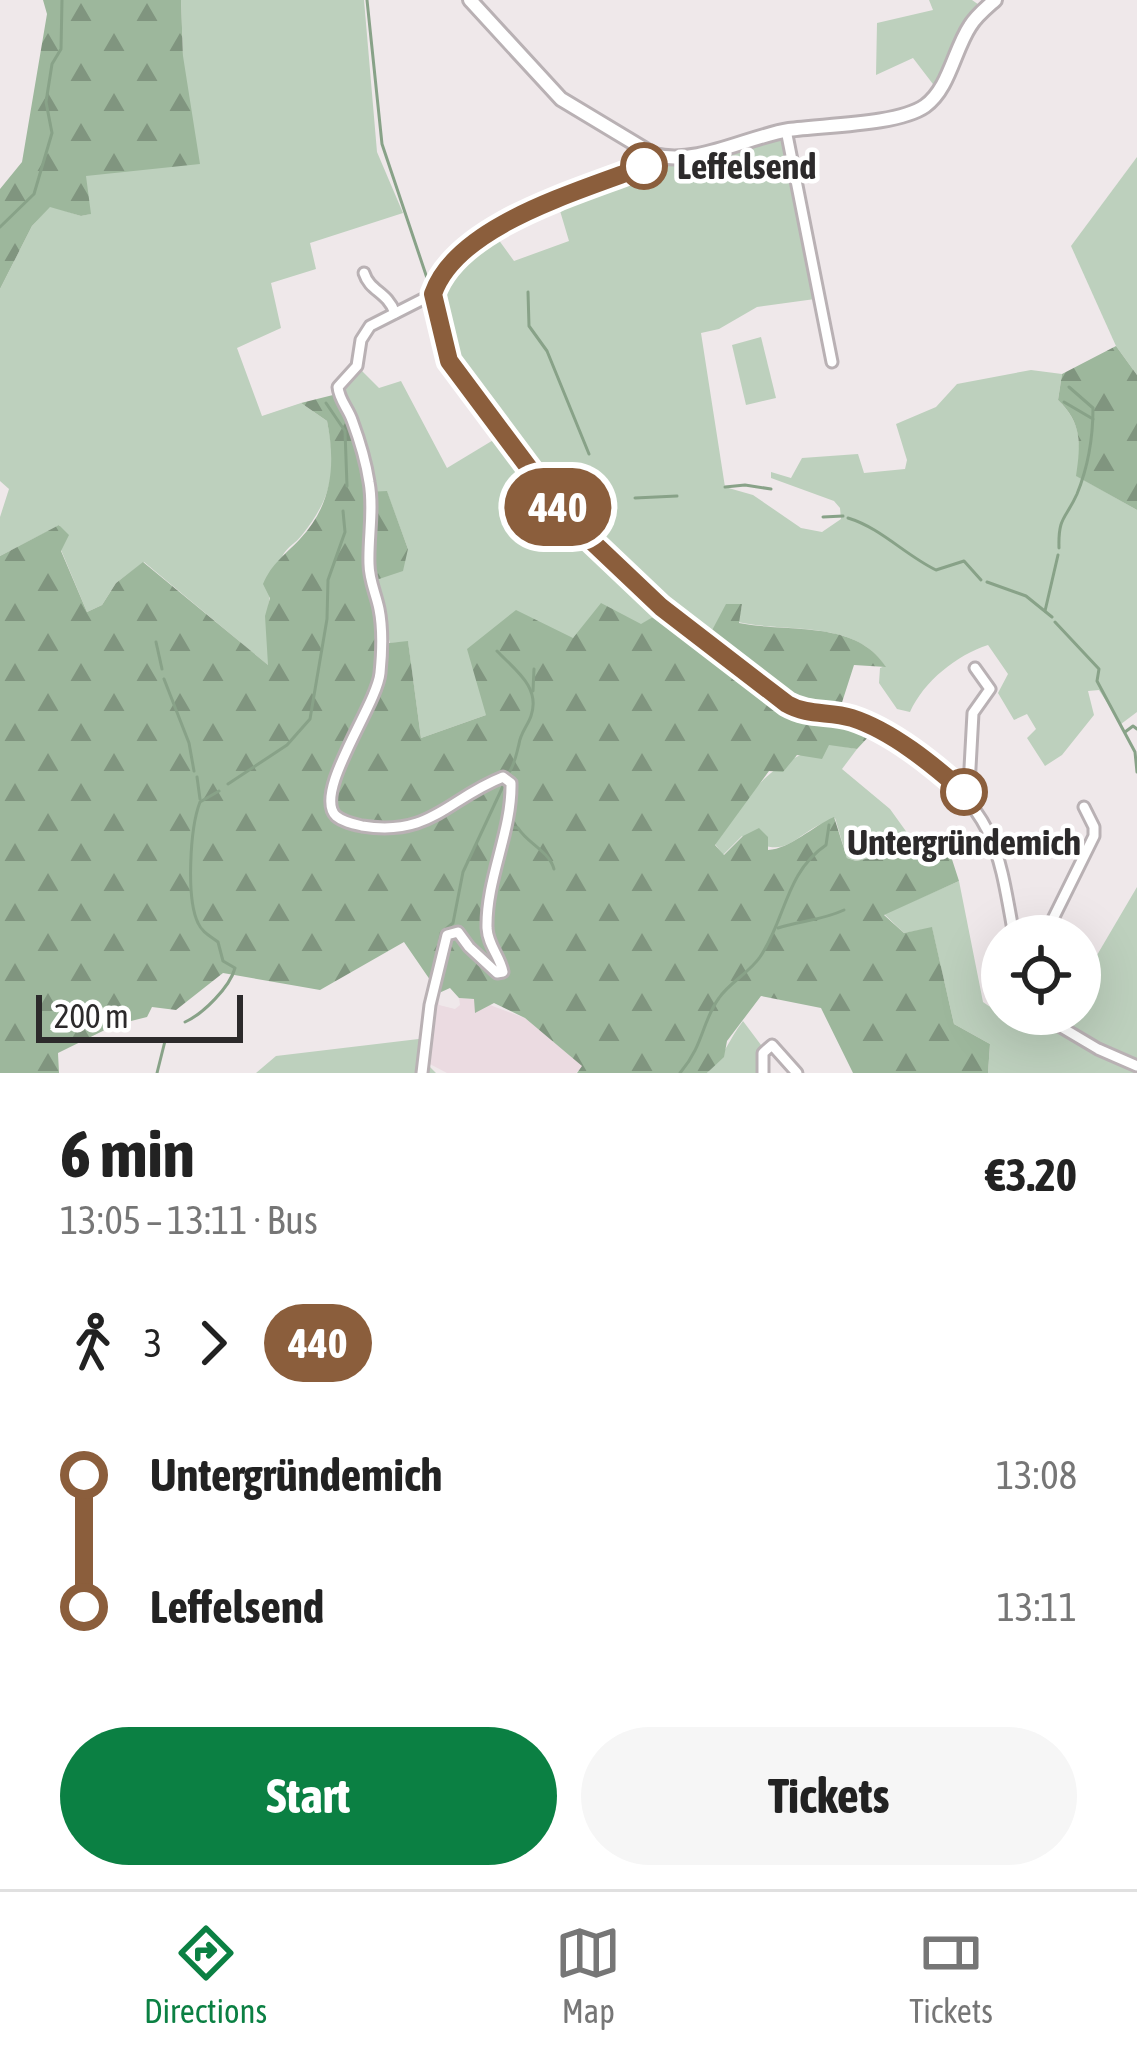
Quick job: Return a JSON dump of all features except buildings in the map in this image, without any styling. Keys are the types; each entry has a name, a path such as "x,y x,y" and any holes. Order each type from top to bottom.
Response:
{"street":[{"path":"470,0 571,107 667,158"},
{"path":"422,1073 430,1005 447,935 458,932 486,965 503,972 504,965 488,941 487,916 512,783 503,777 467,792 452,807 419,825 374,828 334,814 329,798 347,748 376,694 381,625 369,572 369,482 338,387 357,366 361,340 370,326 433,294 447,268 503,224 667,158 786,130 923,108 938,91 967,30 995,0"},
{"path":"786,130 832,362"},
{"path":"364,273 368,285 389,298 395,313"},
{"path":"433,294 449,361 564,515 681,623 787,704 880,730 964,793 1000,859 1009,915"},
{"path":"964,793 969,786 974,712 990,689 975,668"},
{"path":"1055,915 1094,836 1084,807"},
{"path":"1074,1035 1137,1066"},
{"path":"763,1073 763,1053 772,1045 797,1073"}],"shaded area":[{"path":"436,990 439,1005 455,1009 459,998 474,999 525,1018 583,1066 576,1073 447,1073 424,1061"}],"green space":[{"path":"43,0 181,0 183,56 200,164 86,176 91,214 81,216 50,207 32,226 0,289 0,189 22,162 47,14"},
{"path":"181,0 364,0 377,152 403,213 310,243 316,269 271,283 281,328 237,348 262,416 301,403 327,421 332,454 326,494 302,535 285,552 273,582 267,624 269,666 144,562 116,583 102,605 87,612 61,550 60,525 0,556 0,517 9,489 0,481 0,289 32,226 50,206 81,216 90,214 85,176 183,56"},
{"path":"929,0 972,0 982,7 936,88 913,58 876,75 877,23 933,10"},
{"path":"776,136 785,142 815,299 757,307 719,329 701,333 725,487 753,495 801,528 822,532 841,519 840,508 834,501 771,478 771,472 791,478 802,458 858,454 864,473 905,469 907,460 896,424 936,407 957,384 1031,370 1062,374 1058,400 1072,417 1078,435 1077,476 1137,510 1137,712 1121,724 1099,690 1088,691 1094,715 1062,755 1045,766 1027,738 1036,729 1027,714 1014,720 998,693 1008,674 988,645 943,671 910,712 897,709 879,683 880,668 885,666 856,641 818,630 738,622 742,605 709,636 668,608 567,512 447,347 436,296 450,272 493,232 514,261 569,241 558,204 662,163"},
{"path":"1137,157 1137,375 1116,346 1071,246"},
{"path":"761,337 776,398 746,405 732,345"},
{"path":"1116,346 1137,375 1137,510 1076,476 1078,435 1072,417 1058,400 1062,374"},
{"path":"360,369 379,388 401,381 447,468 500,436 561,519 661,612 641,625 573,638 486,715 421,738 408,642 390,643 373,580 408,549 387,492 373,492 365,442 343,397 345,384"},
{"path":"333,395 350,420 366,492 387,491 408,549 403,571 367,583 389,643 408,641 421,738 486,715 467,649 516,610 573,638 601,603 641,624 668,608 709,636 726,604 742,604 739,623 839,635 873,652 886,667 854,665 837,718 873,732 857,749 829,745 822,759 797,755 783,772 769,771 715,845 724,855 759,828 768,837 768,850 776,849 834,817 847,858 856,861 935,844 948,847 959,881 884,915 904,933 932,927 954,1024 990,1044 988,1073 853,1073 821,1008 761,996 727,1041 724,1057 707,1073 577,1073 582,1066 525,1018 494,1003 475,1013 474,999 459,998 450,988 439,993 404,942 320,990 223,973 176,1010 152,1007 147,1017 115,1025 58,1053 59,1073 0,1073 0,556 59,525 69,535 61,551 87,612 102,605 116,583 143,562 268,665 265,616 270,598 263,584 311,526 325,498 331,469 327,421 301,403"},
{"path":"829,744 857,749 842,769 890,809 918,848 856,861 847,858 835,818 781,847 742,836 723,855 715,844 761,782 788,762"},
{"path":"959,881 981,992 981,1035 1101,1035 1101,948 1137,887 1137,1073 988,1073 990,1044 954,1024 932,928 904,933 884,914"},
{"path":"743,1021 764,1049 763,1073 707,1073 718,1061"},
{"path":"427,1038 424,1061 436,1073 256,1073 276,1056"}],"waterway":[{"path":"0,227 34,194 52,133 46,102 52,64 61,49 62,0"},
{"path":"367,0 382,144 427,278"},
{"path":"528,292 529,326 547,351 589,454"},
{"path":"1059,548 1061,523 1084,473 1093,419 1093,408 1069,387"},
{"path":"1064,402 1093,419"},
{"path":"326,403 345,431 347,486"},
{"path":"725,487 771,489"},
{"path":"635,498 677,496"},
{"path":"228,784 287,745 310,719 327,619 328,580 345,532 343,511"},
{"path":"823,517 843,516"},
{"path":"848,518 936,570 964,561 981,580"},
{"path":"1045,611 1058,555"},
{"path":"987,582 1026,596 1052,617"},
{"path":"1055,622 1099,669 1097,681 1135,752 1137,772"},
{"path":"156,642 162,669"},
{"path":"497,651 532,696 531,716 510,771"},
{"path":"533,691 534,669"},
{"path":"164,679 189,743 194,771"},
{"path":"1125,732 1133,726 1137,729"},
{"path":"197,777 200,799"},
{"path":"435,967 441,933 453,923 463,872 504,784"},
{"path":"185,1022 215,999 235,968 223,961 218,942 200,926 192,897 191,863 200,802 219,791"},
{"path":"680,1073 719,998 760,957 802,869 826,845 829,825"},
{"path":"511,827 543,852 554,869"},
{"path":"778,928 844,910"},
{"path":"157,1073 165,1041"}],"bus line":[{"name":"440","path":"644,166 503,224 447,268 433,294 449,361 564,515 661,607 787,704 880,730 964,792"}],"place":[{"name":"Leffelsend","path":"644,166"},
{"name":"Untergründemich","path":"964,792"}]}
